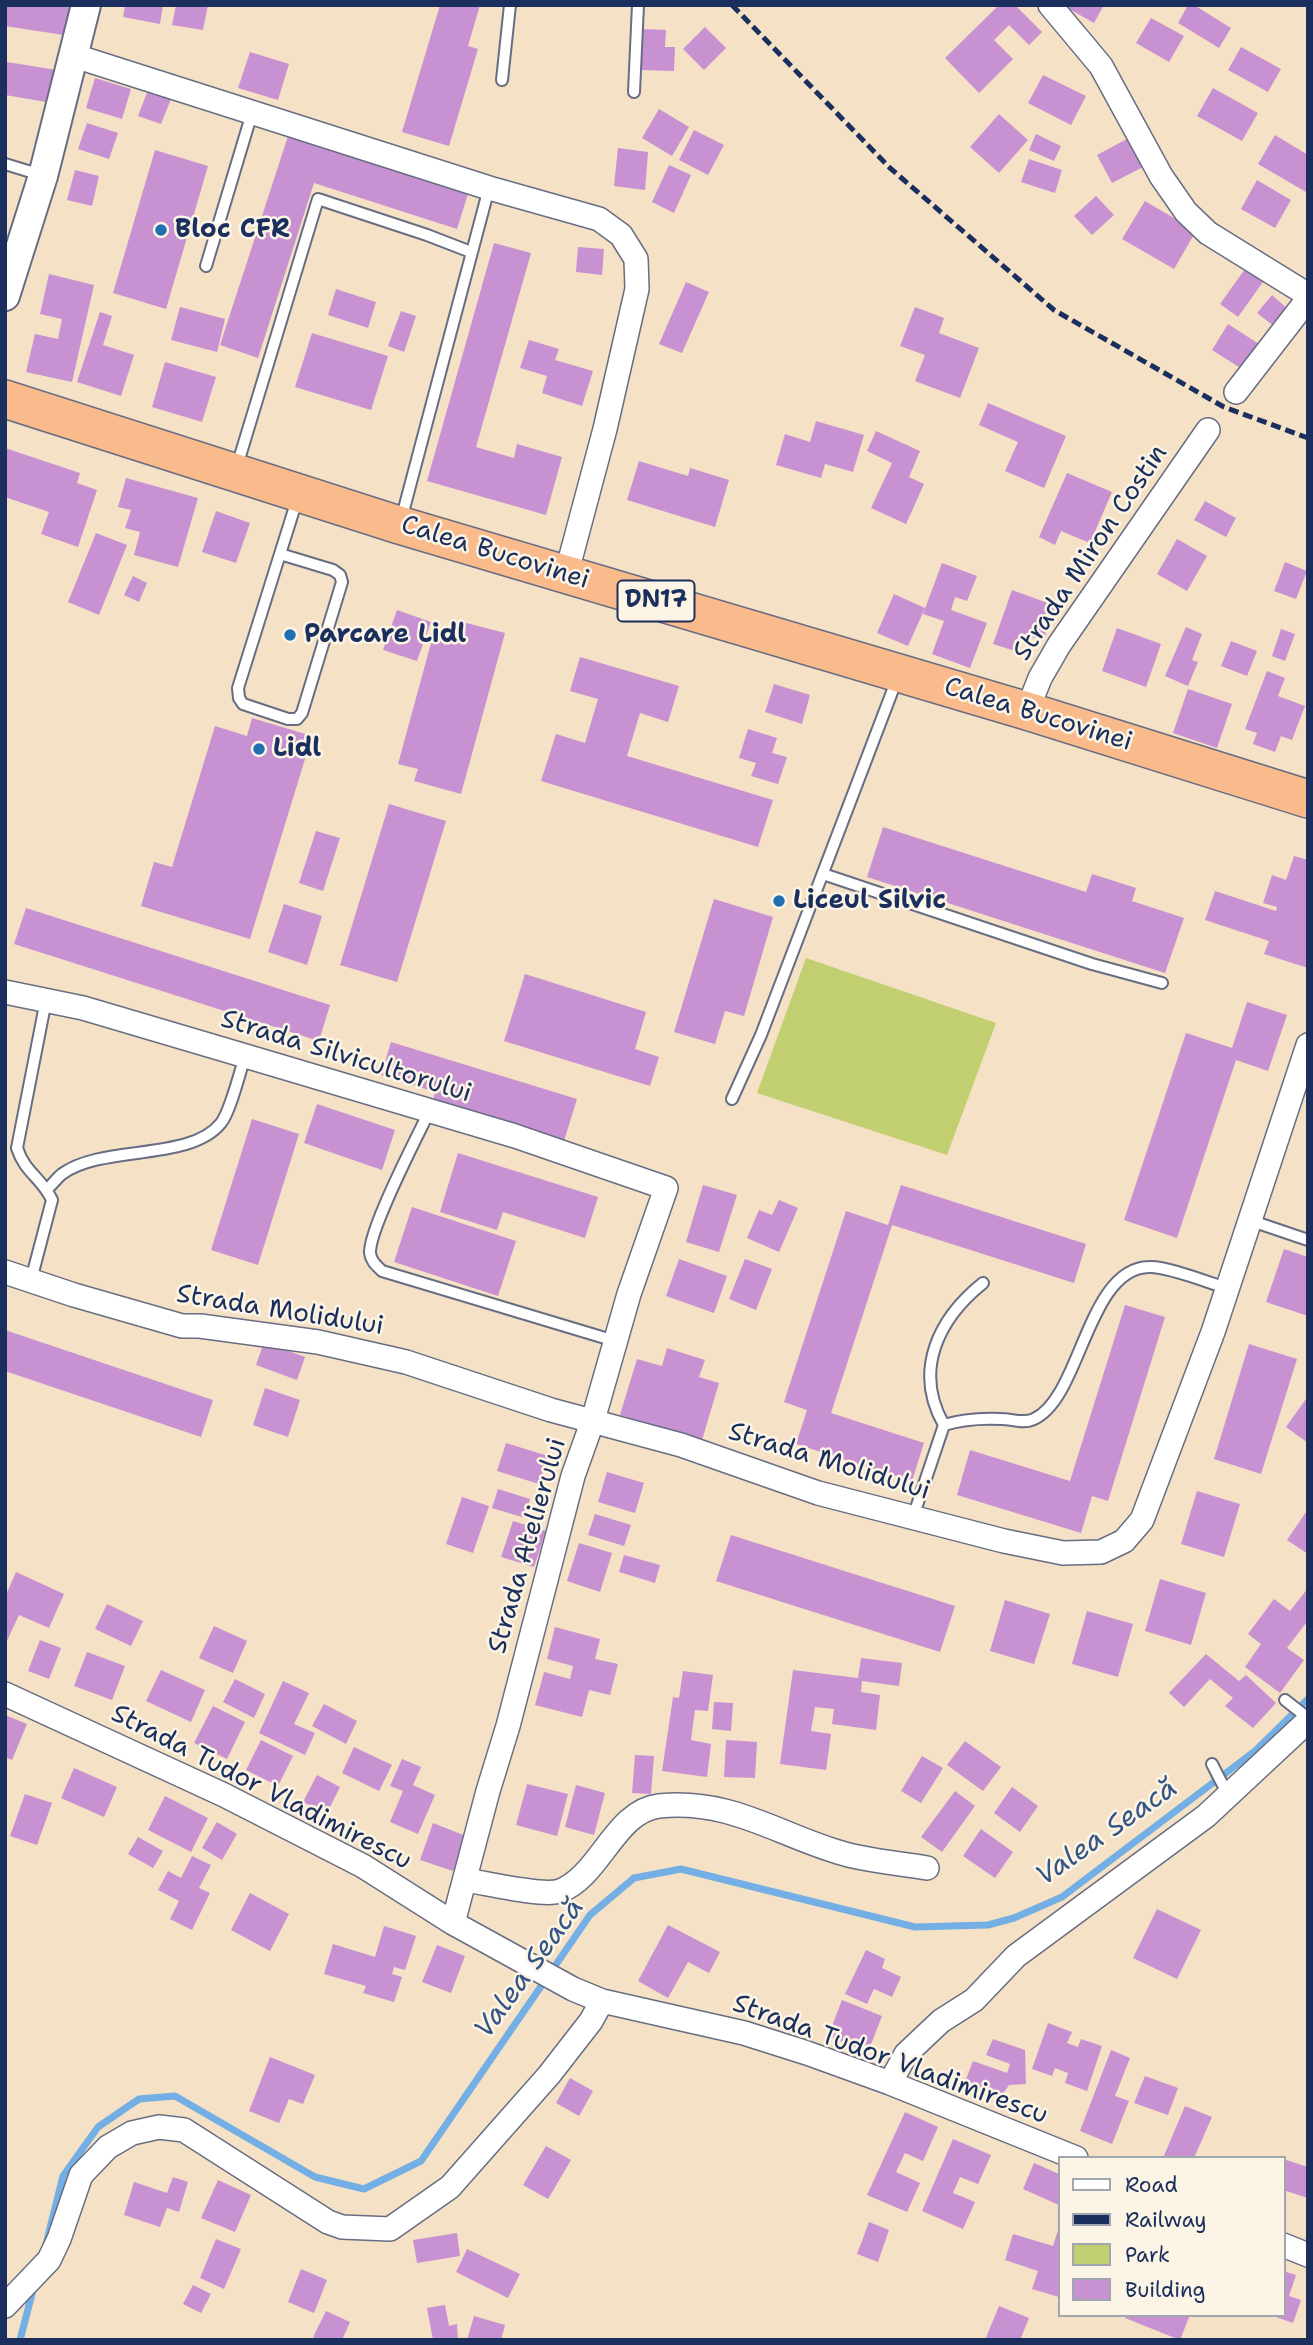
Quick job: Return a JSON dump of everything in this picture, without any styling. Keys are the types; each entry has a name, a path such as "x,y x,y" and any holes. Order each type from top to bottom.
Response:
{"highway":[{"name":"Calea Bucovinei","path":"5,400 399,525 1027,711 1308,799"}],"street":[{"path":"5,296 43,176 86,5"},
{"path":"1050,5 1101,66 1161,176 1186,212 1208,233 1308,297 1236,392"},
{"path":"75,55 489,188 599,219 621,235 636,259 637,289 605,429 566,575"},
{"name":"Strada Miron Costin","path":"1027,711 1040,678 1059,645 1208,430"},
{"name":"Strada Silvicultorului","path":"5,992 83,1009 515,1136 666,1188"},
{"name":"Strada Molidului","path":"5,1272 183,1326 318,1342 406,1362 551,1410 681,1445 818,1493 1063,1553 1101,1552 1124,1541 1142,1520 1160,1476 1304,1069 1308,1045"},
{"name":"Strada Atelierului","path":"453,1923 573,1476 666,1188"},
{"name":"Strada Tudor Vladimirescu","path":"5,1694 224,1795 352,1860 453,1923 573,1989 602,2001 744,2033 890,2083 1071,2156"},
{"path":"890,2083 906,2054 941,2021 974,2000 1016,1956 1171,1843 1225,1791 1308,1719"},
{"path":"465,1880 512,1888 559,1891 579,1879 639,1812 657,1806 688,1805 760,1820 838,1853 927,1868"},
{"path":"5,2306 49,2260 81,2175 108,2147 132,2133 159,2127 184,2130 328,2222 351,2228 390,2229 450,2187 549,2076 591,2021 602,2001"},
{"path":"1285,2246 1308,2255"}],"lane":[{"path":"502,80 510,5"},
{"path":"634,92 638,5"},
{"path":"206,266 252,113"},
{"path":"5,164 43,176"},
{"path":"399,525 489,188"},
{"path":"235,474 318,199 471,252"},
{"path":"280,554 333,570 340,575 342,582 302,713 297,719 288,719 243,704 238,688 280,554 299,494"},
{"path":"732,1099 761,1035 899,673"},
{"path":"823,874 1092,964 1161,983"},
{"path":"31,1280 52,1200 47,1189 22,1163 17,1148 46,1000"},
{"path":"47,1189 62,1173 88,1162 178,1146 205,1136 222,1122 245,1056"},
{"path":"429,1112 380,1219 370,1251 373,1262 382,1271 615,1341"},
{"path":"1249,1220 1308,1240"},
{"path":"944,1425 962,1419 1024,1422 1045,1411 1061,1390 1093,1320 1112,1288 1119,1278 1135,1268 1152,1266 1226,1288"},
{"path":"913,1517 944,1425 934,1408 930,1382 932,1355 952,1313 983,1283"},
{"path":"1285,1700 1308,1719"},
{"path":"1212,1763 1225,1791"}],"green space":[{"path":"806,958 996,1023 947,1155 757,1093"}],"building":[{"path":"5,5 74,5 70,36 5,26"},
{"path":"125,5 163,5 160,24 123,17"},
{"path":"176,5 208,5 203,30 172,25"},
{"path":"440,5 480,5 468,46 478,49 449,146 402,132"},
{"path":"999,5 1015,5 1042,32 1029,45 1009,25 994,40 1013,59 979,93 945,58"},
{"path":"1062,5 1104,5 1094,23"},
{"path":"1188,5 1194,5 1231,28 1219,48 1178,23"},
{"path":"1151,18 1184,36 1169,62 1136,43"},
{"path":"705,27 726,48 704,70 683,49"},
{"path":"642,29 666,30 665,47 675,47 674,71 640,70"},
{"path":"1241,47 1281,69 1268,92 1228,70"},
{"path":"250,52 289,64 278,100 238,88"},
{"path":"7,62 57,70 52,103 5,95"},
{"path":"1043,75 1086,96 1071,125 1028,103"},
{"path":"95,78 131,89 122,119 86,108"},
{"path":"1213,88 1258,113 1242,141 1197,116"},
{"path":"148,90 171,99 161,124 138,116"},
{"path":"659,109 689,127 672,156 642,138"},
{"path":"999,114 1028,140 999,173 970,147"},
{"path":"87,123 118,133 109,159 78,149"},
{"path":"694,130 724,145 708,175 679,160"},
{"path":"289,133 469,191 457,229 314,183 258,358 220,345"},
{"path":"1036,134 1061,146 1054,161 1029,150"},
{"path":"1275,135 1308,155 1306,192 1258,164"},
{"path":"1127,139 1143,167 1112,183 1097,155"},
{"path":"618,148 648,152 645,190 614,186"},
{"name":"Bloc CFR","path":"155,150 208,166 166,309 113,293"},
{"path":"1029,159 1062,170 1055,193 1021,182"},
{"path":"669,165 691,175 674,213 652,202"},
{"path":"75,170 99,176 92,206 67,200"},
{"path":"1257,180 1291,200 1275,228 1241,209"},
{"path":"1096,196 1114,215 1092,235 1074,216"},
{"path":"1145,201 1196,231 1174,269 1122,239"},
{"path":"494,243 531,253 476,447 514,458 517,444 562,457 546,515 427,481"},
{"path":"578,247 604,249 602,275 576,272"},
{"path":"1245,269 1263,282 1238,317 1220,304"},
{"path":"49,274 94,285 72,382 26,372 35,334 58,339 62,319 40,314"},
{"path":"686,282 709,292 682,353 659,344"},
{"path":"336,289 376,302 368,328 328,315"},
{"path":"1272,295 1289,310 1275,327 1257,313"},
{"path":"180,307 225,319 217,352 171,340"},
{"path":"915,307 944,318 939,333 979,348 960,398 915,381 925,355 900,346"},
{"path":"401,311 416,316 404,352 388,346"},
{"path":"100,312 112,316 103,345 134,355 121,396 77,382"},
{"path":"1228,324 1259,344 1242,369 1212,350"},
{"path":"312,333 388,356 371,410 295,387"},
{"path":"529,340 559,349 555,360 593,371 582,406 542,393 547,376 520,368"},
{"path":"165,362 216,377 202,422 152,407"},
{"path":"988,403 1066,436 1044,488 1005,471 1018,442 979,425"},
{"path":"816,421 864,435 853,472 825,464 821,478 776,465 785,434 810,442"},
{"path":"876,431 920,451 909,477 924,484 906,524 871,508 892,463 867,451"},
{"path":"5,448 80,473 77,483 97,490 78,547 41,534 49,512 5,497"},
{"path":"639,461 688,476 690,468 729,480 715,527 627,500"},
{"path":"1067,473 1112,492 1090,543 1061,531 1055,545 1039,537"},
{"path":"126,478 198,498 178,567 134,555 140,532 125,528 131,510 118,507"},
{"path":"1205,501 1236,518 1226,537 1194,520"},
{"path":"216,511 250,523 236,563 202,552"},
{"path":"96,533 127,545 99,615 68,602"},
{"path":"1177,539 1207,556 1187,591 1157,574"},
{"path":"1285,562 1307,571 1296,599 1274,591"},
{"path":"942,563 977,576 967,601 955,597 951,610 987,623 970,668 932,654 944,621 923,614"},
{"path":"133,576 147,583 139,602 124,595"},
{"path":"1012,590 1056,606 1043,641 1021,633 1015,651 993,644"},
{"path":"894,594 925,608 908,646 877,633"},
{"path":"397,610 431,622 417,661 383,650"},
{"path":"455,620 505,633 461,794 414,781 418,769 398,764 434,632 451,637"},
{"path":"1186,627 1202,634 1192,660 1198,662 1188,686 1165,676"},
{"path":"1117,628 1161,644 1146,687 1102,671"},
{"path":"1281,629 1295,634 1285,661 1272,656"},
{"path":"1231,641 1257,651 1247,676 1221,666"},
{"name":"Liceul Silvic","path":"580,657 679,686 668,722 640,713 627,756 773,800 758,847 541,781 556,734 585,743 598,699 570,691"},
{"path":"1267,671 1285,678 1278,696 1305,706 1292,740 1281,736 1275,752 1253,744 1257,733 1245,729"},
{"path":"774,684 810,695 802,724 765,712"},
{"path":"1188,689 1232,704 1217,748 1173,733"},
{"path":"252,718 312,736 250,939 141,906 154,862 172,867 215,726 247,736"},
{"path":"748,729 777,738 772,753 787,757 778,784 751,776 756,763 739,758"},
{"path":"389,804 446,821 397,982 340,965"},
{"name":"Liceul Silvic","path":"883,827 1086,892 1092,874 1136,888 1132,901 1184,918 1165,973 867,877"},
{"path":"316,831 340,838 323,891 299,883"},
{"path":"1294,856 1308,860 1308,968 1264,954 1269,941 1205,920 1215,891 1276,911 1277,907 1263,903 1272,875 1286,880"},
{"path":"714,899 773,917 744,1016 725,1011 715,1044 674,1032"},
{"path":"284,904 322,916 307,965 268,952"},
{"path":"26,908 330,1005 319,1041 14,944"},
{"path":"525,974 646,1012 635,1049 659,1057 650,1086 504,1041"},
{"path":"1247,1002 1287,1015 1268,1071 1236,1060 1177,1238 1124,1220 1186,1033 1232,1048"},
{"path":"391,1042 577,1099 564,1141 433,1101 435,1092 381,1075"},
{"path":"317,1104 395,1130 382,1170 304,1143"},
{"path":"252,1119 299,1134 258,1265 211,1250"},
{"path":"458,1153 598,1197 585,1238 503,1212 497,1230 440,1212"},
{"path":"703,1185 737,1195 719,1252 686,1242"},
{"path":"901,1185 1086,1244 1074,1283 892,1225 831,1413 924,1443 912,1481 796,1444 807,1410 784,1402 846,1211 888,1225"},
{"path":"779,1200 798,1208 779,1252 747,1238 759,1210 772,1215"},
{"path":"412,1207 516,1241 498,1296 394,1262"},
{"path":"1284,1249 1308,1257 1308,1316 1266,1302"},
{"path":"679,1259 727,1276 714,1313 666,1296"},
{"path":"745,1259 772,1269 756,1310 729,1299"},
{"path":"1125,1305 1165,1317 1108,1501 1092,1496 1081,1533 957,1495 970,1450 1070,1481"},
{"path":"5,1330 213,1400 201,1437 5,1371"},
{"path":"264,1342 305,1357 297,1380 256,1365"},
{"path":"1249,1344 1297,1359 1261,1474 1214,1459"},
{"path":"667,1348 705,1360 699,1377 719,1383 702,1440 620,1415 637,1359 662,1366"},
{"path":"265,1388 300,1400 288,1437 253,1425"},
{"path":"1308,1396 1308,1443 1286,1427"},
{"path":"506,1443 548,1456 539,1484 497,1471"},
{"path":"607,1472 644,1483 635,1513 598,1502"},
{"path":"498,1489 530,1499 525,1518 492,1508"},
{"path":"1197,1491 1240,1504 1224,1557 1181,1544"},
{"path":"462,1497 489,1506 473,1553 446,1544"},
{"path":"1308,1509 1308,1554 1287,1540"},
{"path":"595,1514 631,1525 624,1546 588,1535"},
{"path":"513,1521 546,1531 534,1567 501,1557"},
{"path":"731,1535 955,1606 940,1652 716,1581"},
{"path":"579,1543 612,1553 600,1592 567,1581"},
{"path":"624,1555 660,1565 655,1583 619,1572"},
{"path":"16,1572 64,1594 49,1628 19,1615 5,1645 5,1597"},
{"path":"1160,1579 1206,1593 1191,1645 1145,1631"},
{"path":"1308,1588 1308,1625 1306,1623 1287,1648 1304,1660 1280,1693 1245,1667 1261,1644 1248,1634 1274,1599 1290,1611"},
{"path":"1005,1600 1050,1614 1034,1664 990,1651"},
{"path":"107,1604 143,1621 131,1646 95,1629"},
{"path":"1087,1611 1133,1624 1118,1677 1072,1664"},
{"path":"214,1626 247,1641 233,1673 199,1658"},
{"path":"555,1627 600,1639 595,1659 618,1664 610,1695 589,1690 582,1717 535,1705 544,1672 570,1679 573,1666 547,1659"},
{"path":"40,1640 61,1648 49,1679 28,1671"},
{"path":"87,1652 125,1666 112,1700 74,1686"},
{"path":"1206,1654 1239,1681 1246,1675 1276,1703 1253,1728 1225,1706 1233,1698 1210,1679 1184,1707 1169,1693"},
{"path":"861,1658 902,1663 899,1686 862,1681 861,1692 880,1695 876,1730 832,1724 834,1709 815,1707 811,1731 831,1734 826,1770 780,1764 793,1670 858,1678"},
{"path":"161,1670 205,1690 191,1722 146,1701"},
{"path":"683,1671 713,1675 708,1711 695,1710 691,1740 711,1744 707,1777 662,1771 673,1697 679,1698"},
{"path":"235,1679 265,1694 254,1718 223,1702"},
{"path":"283,1681 309,1693 294,1724 315,1733 305,1755 259,1733"},
{"path":"714,1702 733,1703 731,1731 712,1729"},
{"path":"324,1704 357,1721 346,1744 312,1726"},
{"path":"213,1706 245,1722 227,1759 194,1743"},
{"path":"5,1715 27,1724 12,1760 5,1757"},
{"path":"261,1740 293,1756 278,1786 246,1770"},
{"path":"726,1740 757,1742 755,1778 724,1777"},
{"path":"965,1741 1001,1767 983,1791 947,1765"},
{"path":"354,1747 392,1765 379,1791 342,1773"},
{"path":"635,1755 654,1756 651,1794 632,1793"},
{"path":"922,1756 943,1768 921,1803 901,1791"},
{"path":"402,1759 421,1767 413,1785 435,1795 418,1834 390,1822 403,1791 390,1786"},
{"path":"74,1768 117,1787 104,1817 61,1798"},
{"path":"317,1775 340,1787 327,1813 303,1802"},
{"path":"527,1784 568,1794 557,1836 516,1825"},
{"path":"576,1785 605,1793 594,1835 565,1827"},
{"path":"1012,1787 1038,1806 1020,1832 994,1813"},
{"path":"955,1791 975,1806 942,1852 921,1837"},
{"path":"25,1794 52,1803 37,1845 10,1836"},
{"path":"165,1796 208,1818 191,1852 148,1830"},
{"path":"217,1822 237,1834 222,1860 202,1848"},
{"path":"433,1823 466,1836 453,1871 420,1860"},
{"path":"981,1829 1013,1852 995,1878 963,1856"},
{"path":"138,1837 163,1851 153,1868 128,1854"},
{"path":"192,1856 211,1865 199,1888 210,1893 192,1930 170,1919 179,1901 158,1890 168,1871 181,1878"},
{"path":"250,1893 289,1914 270,1951 231,1930"},
{"path":"1157,1909 1201,1930 1177,1979 1133,1958"},
{"path":"668,1925 720,1952 709,1973 688,1962 668,1998 638,1981"},
{"path":"384,1926 416,1936 405,1970 394,1967 392,1974 402,1977 394,2002 363,1993 366,1986 324,1974 333,1944 375,1957"},
{"path":"437,1945 465,1956 451,1993 422,1982"},
{"path":"866,1950 885,1959 882,1968 901,1977 892,1997 874,1989 867,2004 845,1994"},
{"path":"842,2000 882,2016 868,2052 828,2036"},
{"path":"1048,2023 1072,2032 1067,2043 1078,2047 1081,2039 1102,2046 1087,2091 1065,2083 1068,2073 1055,2068 1052,2076 1032,2069"},
{"path":"993,2039 1025,2050 1026,2084 1009,2085 1002,2095 965,2082 973,2061 1007,2073 1010,2064 986,2055"},
{"path":"1111,2050 1130,2058 1115,2096 1129,2101 1112,2144 1080,2131"},
{"path":"270,2057 315,2075 303,2104 289,2099 279,2123 249,2111"},
{"path":"1145,2076 1178,2088 1168,2115 1134,2103"},
{"path":"570,2078 593,2091 579,2116 556,2103"},
{"path":"1185,2106 1212,2117 1195,2156 1164,2156"},
{"path":"905,2112 938,2127 923,2161 905,2153 896,2172 920,2183 907,2212 867,2195"},
{"path":"953,2139 991,2155 978,2184 960,2177 953,2193 975,2202 963,2229 922,2211"},
{"path":"546,2146 571,2160 548,2199 523,2185"},
{"path":"1285,2160 1308,2167 1308,2198 1285,2191"},
{"path":"1034,2163 1058,2174 1058,2205 1023,2189"},
{"path":"173,2177 188,2182 179,2212 167,2208 160,2227 124,2215 134,2182 167,2193"},
{"path":"218,2180 251,2195 235,2232 201,2218"},
{"path":"869,2222 889,2230 878,2262 857,2254"},
{"path":"1058,2230 1058,2297 1032,2289 1038,2271 1005,2260 1013,2234 1053,2246"},
{"path":"457,2233 460,2256 417,2263 413,2240"},
{"path":"216,2239 241,2249 224,2289 200,2278"},
{"path":"467,2249 520,2274 508,2298 456,2272"},
{"path":"301,2269 327,2280 314,2313 288,2302"},
{"path":"1285,2272 1296,2275 1289,2296 1301,2300 1293,2323 1276,2317 1285,2317"},
{"path":"193,2285 211,2294 201,2313 183,2304"},
{"path":"445,2305 449,2326 457,2324 458,2340 433,2340 427,2308"},
{"path":"999,2306 1029,2318 1020,2340 985,2340"},
{"path":"326,2311 350,2322 342,2340 319,2340 313,2337"},
{"path":"474,2316 505,2325 501,2340 467,2340"},
{"path":"1126,2317 1189,2317 1180,2340"}],"waterway":[{"name":"Valea Seacă","path":"46,2244 63,2176 98,2127 139,2099 175,2096 315,2177 364,2189 421,2161 590,1915 634,1878 681,1869 915,1927 988,1925 1014,1918 1062,1897 1255,1751 1308,1699"},
{"name":"Valea Seacă","path":"20,2340 34,2286"}],"railway":[{"path":"732,5 890,168 1054,310 1224,407 1308,438"}],"place":[{"name":"Bloc CFR","path":"161,230"},
{"name":"Parcare Lidl","path":"290,635"},
{"name":"Lidl","path":"259,749"},
{"name":"Liceul Silvic","path":"779,901"}]}
